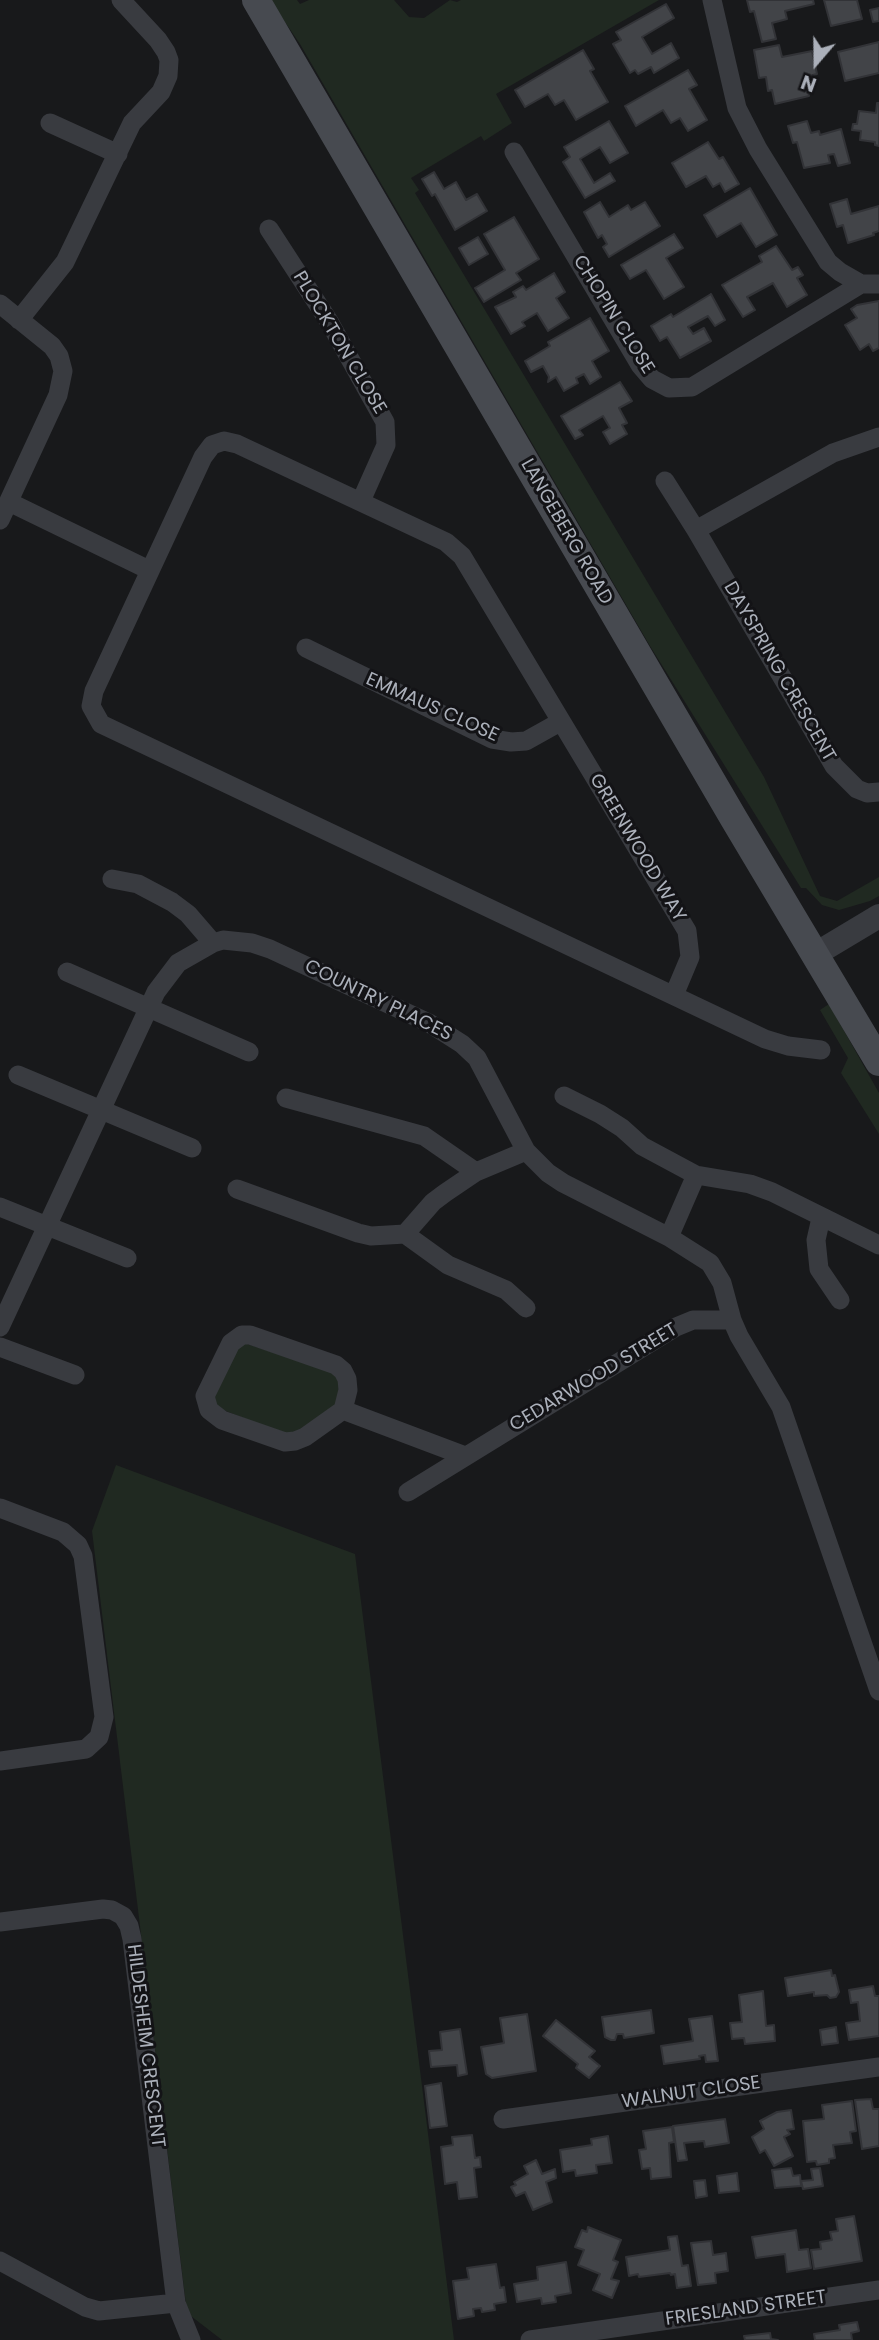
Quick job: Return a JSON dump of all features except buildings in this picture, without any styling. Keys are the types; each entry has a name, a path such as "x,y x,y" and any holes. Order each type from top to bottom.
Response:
{"main road":[{"name":"LANGEBERG ROAD","path":"256,0 879,1062"}],"street":[{"path":"19,320 65,262 132,123 161,92 170,68 166,52 158,40 121,0"},
{"path":"712,0 737,108 744,124 828,262 840,272 870,284"},
{"path":"50,123 118,154"},
{"name":"CHOPIN CLOSE","path":"514,152 640,365 652,379 669,388 692,387 820,310 870,284"},
{"name":"PLOCKTON CLOSE","path":"269,229 330,323 385,422 386,445 361,501"},
{"path":"820,310 829,290 828,262"},
{"path":"0,304 56,351 62,364 63,379 0,520"},
{"path":"696,530 833,453 879,437"},
{"name":"GREENWOOD WAY","path":"224,441 237,444 446,542 462,556 687,931 690,957 674,995 101,724 93,713 91,699 149,570 203,457 212,445 224,441"},
{"name":"DAYSPRING CRESCENT","path":"664,481 696,530 834,766 857,789 867,793 879,792"},
{"path":"9,502 149,570"},
{"name":"EMMAUS CLOSE","path":"306,648 492,738 510,742 526,741 560,722"},
{"path":"0,1327 148,1008 164,980 178,963 213,943 188,914 172,902 138,884 112,879"},
{"path":"814,955 879,916"},
{"name":"COUNTRY PLACES","path":"213,943 237,941 270,949 449,1034 477,1058 526,1151 548,1173 563,1183 669,1237 710,1263 722,1283 732,1320"},
{"path":"66,972 249,1052"},
{"path":"674,995 765,1039 788,1046 821,1050"},
{"path":"18,1075 192,1148"},
{"path":"564,1096 600,1114 622,1128 642,1146 696,1175 750,1184 772,1192 879,1245"},
{"path":"286,1098 424,1136 476,1172"},
{"path":"405,1234 433,1202 476,1172 526,1151"},
{"path":"669,1237 696,1175"},
{"path":"237,1189 358,1233 371,1236 405,1234 441,1261 506,1290 526,1308"},
{"path":"0,1207 127,1258"},
{"path":"821,1218 816,1240 819,1269 840,1300"},
{"name":"CEDARWOOD STREET","path":"408,1492 676,1327 693,1320 732,1320"},
{"path":"732,1320 781,1407 879,1691"},
{"path":"242,1335 250,1335 336,1366 347,1379 348,1390 343,1410 304,1437 285,1441 222,1420 209,1410 205,1396 230,1343 242,1335"},
{"path":"0,1347 75,1375"},
{"path":"343,1410 466,1456"},
{"path":"0,1507 63,1532 78,1545 83,1556 104,1717 99,1737 86,1749 0,1761"},
{"name":"HILDESHEIM CRESCENT","path":"0,1922 103,1909 123,1916 128,1926 134,1952 176,2303 191,2340"},
{"name":"WALNUT CLOSE","path":"503,2119 879,2067"},
{"path":"0,2261 85,2307 99,2311 176,2303"},
{"name":"FRIESLAND STREET","path":"530,2340 879,2290"}],"shaded area":[{"path":"270,0 297,0 300,4 309,0 394,0 409,17 424,18 450,0 659,0 496,94 512,123 484,141 481,136 411,178 419,190 415,193 764,777 820,896 837,901 879,877 879,896 839,910 822,905 806,888 801,888 650,646 300,44"},
{"path":"829,1004 879,1093 879,1134 841,1073 848,1058 820,1010"},
{"path":"241,1342 334,1372 342,1380 337,1404 296,1435 286,1435 216,1407 214,1390"},
{"path":"116,1465 355,1554 454,2340 222,2340 187,2313 92,1531"}]}
